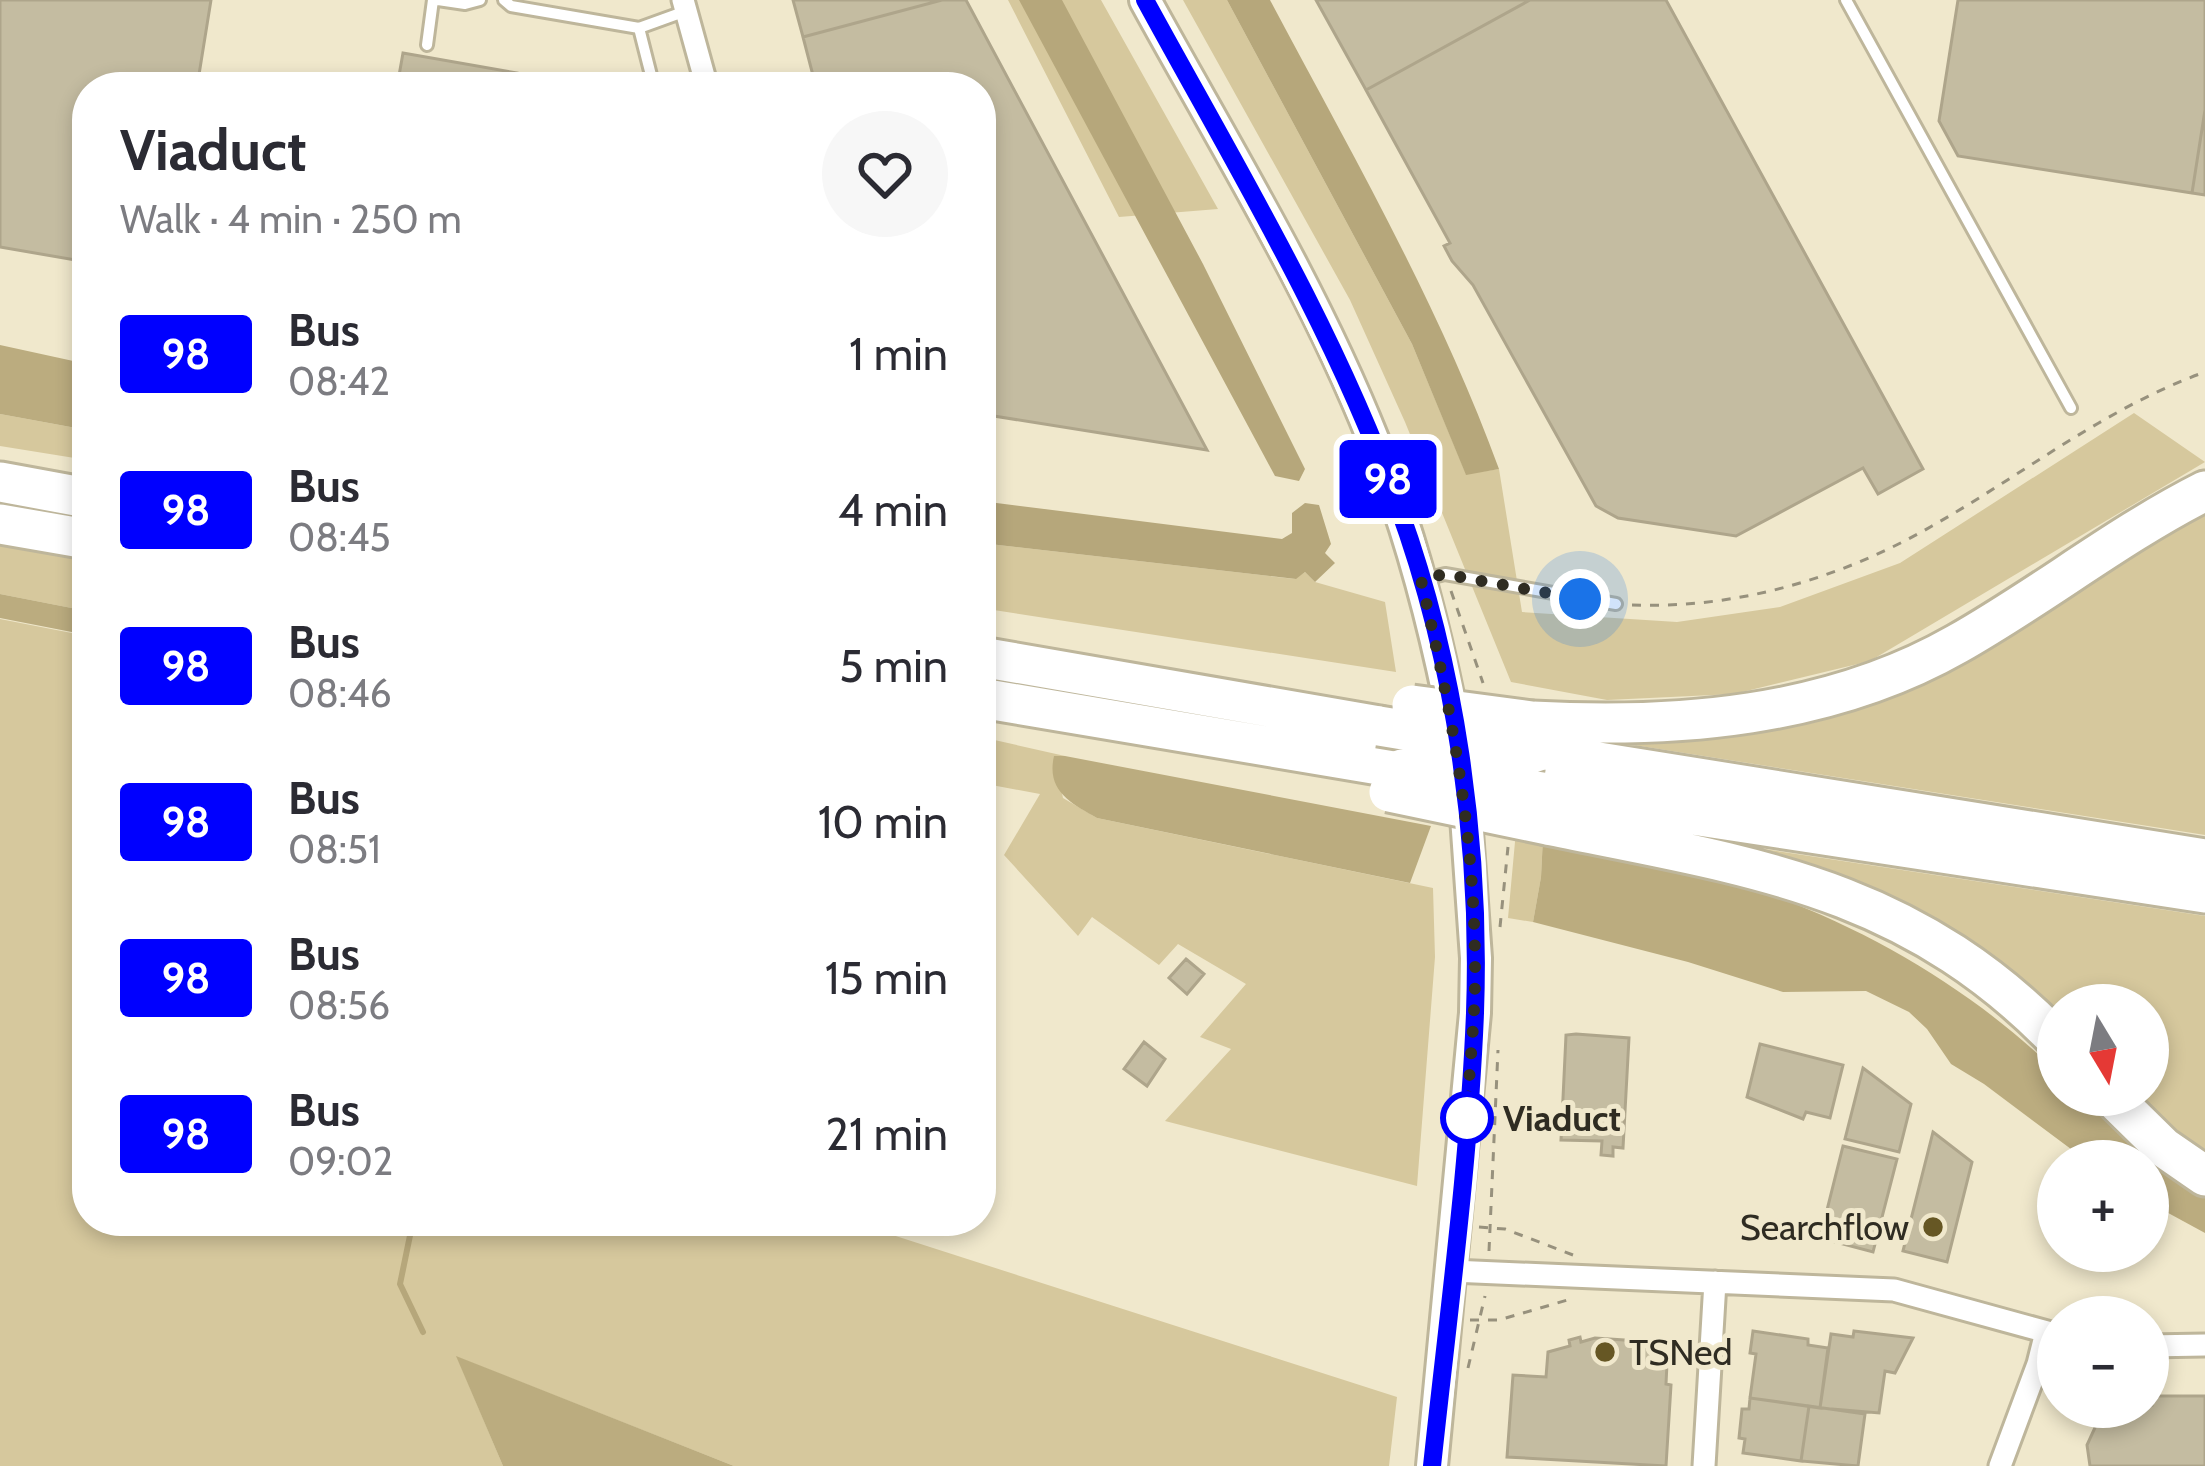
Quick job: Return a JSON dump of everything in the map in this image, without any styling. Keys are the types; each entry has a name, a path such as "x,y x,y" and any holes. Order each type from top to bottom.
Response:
{"highway":[{"path":"0,482 72,495"},
{"path":"1533,736 1606,725 1671,723 1846,692 1955,645 2141,524 2205,491"},
{"path":"0,524 72,536"},
{"path":"996,661 1533,736 2205,859"},
{"path":"996,701 1337,758 1387,779 1544,808 2205,892"},
{"path":"1544,808 1801,880 1861,902 1927,936 2007,992 2037,1021"},
{"path":"2131,1116 2163,1147 2205,1176"}],"main road":[{"path":"1145,0 1324,328 1379,455 1421,580 1456,736 1468,833 1475,958 1471,1072 1432,1466"}],"street":[{"path":"684,6 703,72"},
{"path":"1452,1271 1894,1290 2037,1329"},
{"path":"1704,1466 1715,1282"},
{"path":"2169,1346 2205,1345"},
{"path":"2000,1466 2037,1367"}],"lane":[{"path":"427,46 435,0 465,4 480,0"},
{"path":"504,0 511,6 639,28 684,6"},
{"path":"1846,0 2071,408"},
{"path":"639,28 651,72"},
{"path":"1421,580 1444,574 1616,604"}],"path":[{"path":"1616,604 1702,602 1827,576 1932,526 2121,408 2205,372"},
{"path":"1490,1228 1504,1229 1586,1261"},
{"path":"1468,1367 1482,1321 1586,1294"}],"shaded area":[{"path":"1008,0 1101,0 1218,209 1119,217"},
{"path":"1019,0 1062,0 1203,264 1305,469 1299,481 1275,476"},
{"path":"1183,0 1227,0 1412,344 1466,474 1499,469 1522,612 1677,622 1780,607 1900,563 2134,413 2205,462 1870,661 1734,694 1607,700 1511,682 1350,300"},
{"path":"1227,0 1270,0 1422,289 1499,469 1466,475 1412,344"},
{"path":"0,345 72,361 72,427 0,414"},
{"path":"0,414 72,427 72,458 0,446"},
{"path":"996,503 1282,539 1292,533 1292,513 1305,503 1319,505 1331,544 1325,553 1335,563 1315,582 1305,572 1296,579 996,545"},
{"path":"2205,507 2205,835 1615,742 1739,734 1836,714"},
{"path":"0,544 72,556 72,608 0,594"},
{"path":"996,545 1295,579 1305,572 1315,582 1385,602 1396,672 996,610"},
{"path":"0,594 72,608 72,632 0,618"},
{"path":"0,619 72,633 72,1236 896,1236 1397,1397 1389,1466 734,1466 457,1357 503,1466 0,1466"},
{"path":"996,740 1065,756 1054,757 1063,798 1097,818 1433,888 1435,957 1417,1186 1165,1121 1231,1049 1200,1037 1246,984 1178,944 1159,965 1092,917 1078,936 1004,855 1040,794 996,786"},
{"path":"1054,756 1431,826 1410,883 1097,818 1057,787"},
{"path":"1619,827 2205,916 2205,1160 2152,1116 2169,1116 2169,984 2037,984 2037,1006 2020,990"},
{"path":"1516,831 1543,837 1533,922 1508,918"},
{"path":"1543,837 1691,871 1806,908 1941,980 2022,1040 2037,1054 2037,1116 2104,1116 2132,1140 2059,1140 1951,1064 1909,1012 1866,991 1783,992 1533,922"},
{"path":"2169,1172 2205,1191 2205,1233 2169,1213"},
{"path":"456,1356 734,1466 503,1466"}],"building":[{"path":"0,0 211,0 199,72 72,72 72,259 0,247"},
{"path":"793,0 942,0 803,37"},
{"path":"942,0 966,0 1207,450 996,416 996,72 812,72 803,37"},
{"path":"1316,0 1530,0 1366,90"},
{"path":"1530,0 1666,0 1923,469 1878,494 1863,468 1736,536 1618,518 1596,506 1473,285 1452,261 1444,246 1450,243 1366,90"},
{"path":"1958,0 2205,0 2205,110 2192,193 1958,156 1939,121"},
{"path":"403,53 511,72 400,72"},
{"path":"2205,110 2205,195 2192,193"},
{"path":"1186,959 1204,974 1187,994 1169,978"},
{"path":"1566,1035 1629,1038 1623,1148 1613,1147 1613,1156 1601,1155 1602,1141 1561,1140"},
{"path":"1144,1042 1165,1059 1147,1086 1124,1069"},
{"path":"1760,1044 1843,1065 1830,1118 1806,1112 1803,1119 1747,1097"},
{"path":"1863,1068 1911,1104 1899,1152 1845,1139"},
{"path":"1933,1132 1972,1162 1947,1262 1903,1251"},
{"path":"1843,1146 1897,1159 1873,1252 1820,1238"},
{"path":"1753,1331 1808,1339 1808,1345 1828,1348 1820,1408 1750,1398 1756,1354 1750,1353"},
{"path":"1854,1331 1913,1338 1895,1373 1885,1371 1879,1413 1820,1408 1831,1334 1853,1337"},
{"path":"1580,1337 1581,1342 1595,1338 1668,1343 1666,1384 1671,1385 1666,1466 1507,1457 1513,1375 1546,1377 1548,1352 1570,1346 1569,1340"},
{"path":"2169,1396 2205,1396 2205,1466 2090,1466 2087,1445 2095,1428 2169,1428"},
{"path":"1750,1398 1809,1406 1801,1461 1743,1453 1745,1439 1739,1438 1742,1409 1749,1409"},
{"path":"1809,1406 1865,1414 1858,1466 1801,1461"}],"waterway":[{"path":"410,1236 400,1284 423,1332"}],"bus line":[{"name":"98","path":"1145,0 1324,328 1372,437 1421,580 1450,705 1468,833 1475,1013 1432,1466"}],"place":[{"name":"Viaduct","path":"1467,1118"},
{"name":"Searchflow","path":"1933,1227"},
{"name":"TSNed","path":"1605,1352"}],"route":[{"path":"1467,1118 1475,1013 1468,833 1450,705 1421,580 1444,574 1580,599"}]}
